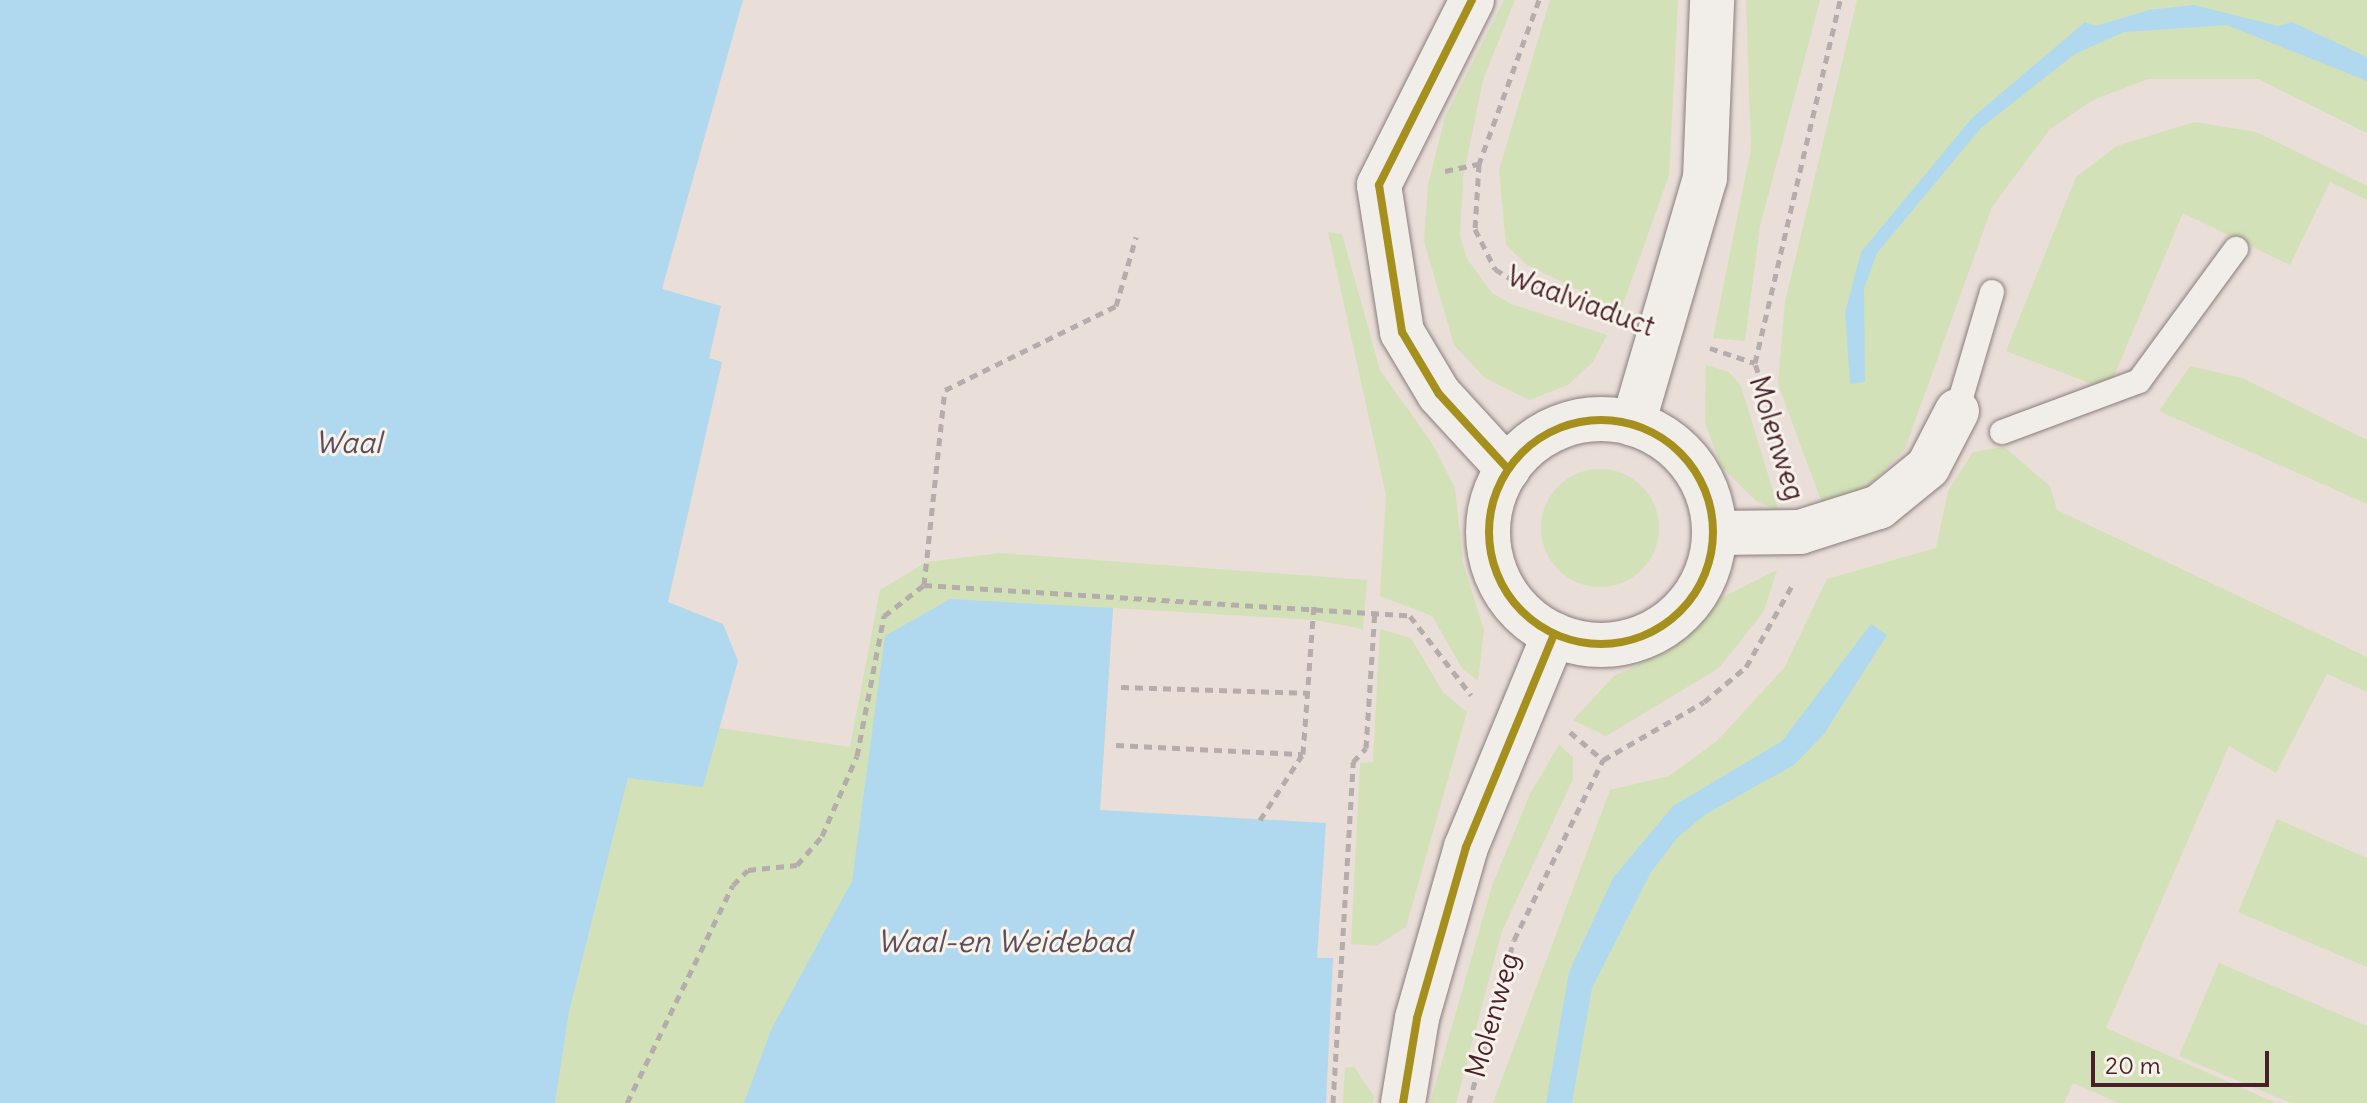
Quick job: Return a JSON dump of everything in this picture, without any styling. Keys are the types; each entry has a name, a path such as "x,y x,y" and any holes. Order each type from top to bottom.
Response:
{"main road":[{"path":"1472,0 1379,185 1402,332 1439,394 1508,469"},
{"path":"1633,424 1705,178 1712,0"},
{"path":"1715,533 1800,532 1879,507 1928,467 1957,411"},
{"path":"1610,420 1633,424 1676,447 1705,486 1715,533 1700,587 1662,628 1609,645 1554,635 1515,605 1493,563 1489,514 1508,469 1542,436 1563,427 1610,420"},
{"path":"1403,1103 1417,1018 1466,847 1554,635"}],"lane":[{"path":"2002,432 2139,381 2236,249"},
{"path":"1957,411 1992,292"}],"path":[{"name":"Waalviaduct","path":"1539,0 1479,164 1475,229 1495,269 1516,282 1755,363"},
{"name":"Molenweg","path":"1469,1103 1514,940 1603,760 1704,702 1746,667 1789,597 1800,532 1799,503 1755,363 1840,0"},
{"path":"924,585 945,390 1116,306 1136,237"},
{"path":"627,1103 733,885 748,870 797,865 822,836 857,756 884,616 924,585 1375,610 1366,748 1353,762 1333,1103"},
{"path":"1260,820 1303,754 1314,605"},
{"path":"1121,687 1307,693"},
{"path":"1116,745 1303,754"}],"green space":[{"path":"1504,0 1515,0 1483,80 1463,178 1460,236 1467,259 1492,293 1511,304 1607,335 1593,362 1568,385 1529,400 1485,378 1454,345 1424,241 1428,185 1445,117"},
{"path":"1550,0 1678,0 1669,175 1621,310 1527,265 1506,245 1499,170"},
{"path":"1746,0 1820,0 1760,226 1745,341 1713,338 1751,149"},
{"path":"1857,0 2367,0 2367,133 2258,79 2148,79 2093,100 2050,129 1992,207 1905,449 1865,490 1823,506 1778,384 1785,302"},
{"path":"2194,122 2256,132 2367,186 2367,200 2330,182 2290,265 2183,213 2108,390 2006,351 2076,177 2117,146"},
{"path":"1328,232 1342,234 1380,370 1433,445 1455,488 1463,563 1484,630 1478,681 1462,668 1432,616 1380,596 1386,495"},
{"path":"1706,365 1729,372 1741,386 1779,511 1756,501 1722,467 1705,423"},
{"path":"2190,366 2242,378 2367,440 2367,504 2159,411"},
{"path":"2004,447 2050,486 2057,510 2367,657 2367,692 2327,674 2276,773 2229,746 2106,1028 2276,1103 2119,1103 2073,1083 2064,1103 1493,1103 1610,790 1669,776 1717,741 1784,668 1827,579 1936,548 1948,491 1973,452"},
{"path":"1600,469 1633,479 1649,495 1659,528 1649,561 1633,577 1600,587 1567,577 1551,561 1541,528 1551,495 1567,479"},
{"path":"1000,553 1367,580 1363,629 1315,620 1113,608 1100,810 946,1103 555,1103 569,1012 628,778 703,786 719,728 850,747 880,590 927,562"},
{"path":"1777,570 1764,611 1719,668 1606,736 1573,720 1614,676 1670,650 1721,598"},
{"path":"1380,629 1411,638 1443,692 1467,712 1406,927 1376,946 1351,944 1360,763 1373,762"},
{"path":"1559,745 1573,757 1573,779 1502,931 1456,1103 1430,1103 1492,886 1530,794"},
{"path":"2277,819 2367,858 2367,967 2238,912"},
{"path":"2219,963 2367,1026 2367,1103 2291,1103 2179,1056"},
{"path":"1354,1067 1374,1096 1373,1103 1343,1103 1345,1068"}],"water":[{"name":"Waal","path":"0,0 743,0 662,289 721,306 709,358 722,362 668,602 723,624 738,661 703,787 628,778 569,1012 555,1103 0,1103"},
{"path":"2194,5 2278,26 2292,22 2367,57 2367,81 2227,25 2124,32 2075,54 1981,128 1877,253 1864,288 1865,382 1850,384 1845,313 1861,252 1972,118 2085,22 2096,26 2149,10"},
{"name":"Waal-en Weidebad","path":"950,599 1113,608 1100,810 1326,823 1317,958 1333,958 1326,1103 744,1103 771,1030 852,881 885,636"},
{"path":"1871,624 1887,635 1824,734 1794,765 1706,814 1678,837 1651,872 1592,988 1572,1103 1546,1103 1569,972 1613,878 1673,806 1782,741"}],"transit line":[{"path":"1472,0 1379,185 1402,332 1439,394 1508,469"},
{"path":"1601,420 1644,428 1681,452 1705,489 1713,532 1705,575 1681,612 1644,636 1601,644 1558,636 1521,612 1497,575 1489,532 1497,489 1521,452 1558,428 1601,420"},
{"path":"1403,1103 1417,1018 1466,847 1554,635"}]}
